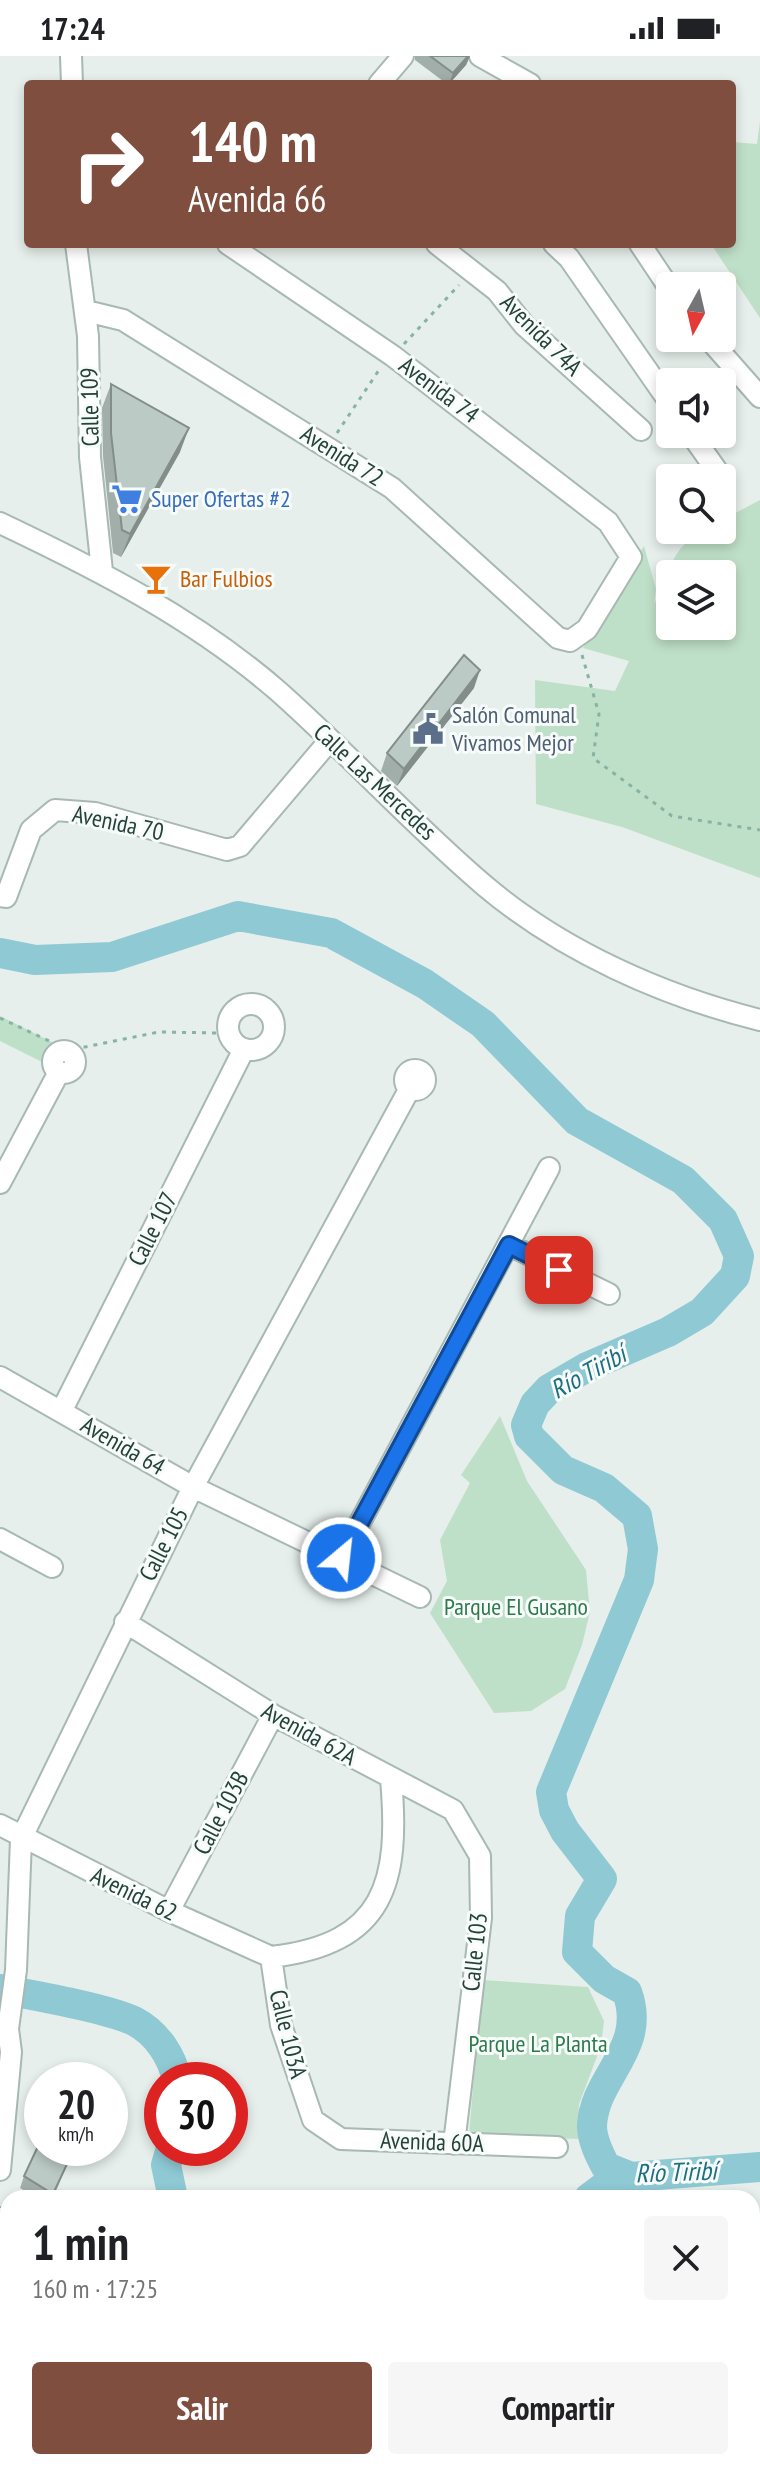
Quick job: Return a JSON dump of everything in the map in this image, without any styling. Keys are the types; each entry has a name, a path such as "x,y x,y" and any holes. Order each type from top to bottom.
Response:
{"street":[{"path":"71,56 72,80"},
{"path":"382,80 403,56"},
{"path":"480,56 523,80"},
{"name":"Calle 109","path":"77,248 86,311 90,457 102,571"},
{"name":"Avenida 74","path":"234,248 393,356 608,522 631,557 587,629 570,641"},
{"name":"Avenida 74A","path":"442,248 497,291 524,325 641,430"},
{"path":"558,248 569,258 656,383"},
{"path":"643,248 659,272"},
{"name":"Avenida 72","path":"86,311 123,320 182,360 328,446 392,488 558,638 570,641"},
{"path":"720,352 760,397"},
{"name":"Calle Las Mercedes","path":"0,523 102,571 194,626 276,690 485,886 539,926 610,965 713,1008 760,1020"},
{"name":"Avenida 70","path":"0,896 6,897 31,830 55,810 95,813 227,850 240,846 330,740"},
{"name":"Calle 107","path":"62,1410 244,1049"},
{"path":"0,1183 59,1072"},
{"name":"Calle 105","path":"0,2170 11,2052 4,2036 15,1984 21,1839 193,1487 410,1088"},
{"path":"341,1558 549,1168"},
{"path":"509,1245 609,1294"},
{"name":"Avenida 64","path":"0,1377 193,1487 420,1597"},
{"path":"0,1539 52,1567"},
{"name":"Avenida 62A","path":"125,1622 273,1715 453,1810 480,1856"},
{"name":"Calle 103B","path":"169,1911 273,1715"},
{"name":"Calle 103A","path":"313,2120 281,2025 271,1957 300,1954 343,1938 370,1913 391,1872 396,1831 391,1779"},
{"name":"Avenida 62","path":"0,1825 21,1839 271,1957"},
{"name":"Calle 103","path":"454,2144 481,1918 480,1856"},
{"name":"Avenida 60A","path":"313,2120 341,2139 557,2147"}],"path":[{"path":"328,446 377,372 471,270"},
{"path":"570,641 583,657 599,714 593,758 672,816 760,830"},
{"path":"0,1018 62,1047 85,1047 159,1032 219,1033"}],"green space":[{"path":"760,121 760,318 736,282 736,272 730,272 714,248 736,248 736,142 757,144"},
{"path":"760,500 760,878 622,827 536,804 535,680 615,691 629,661 583,648 644,546 656,589 656,640 736,640 736,560 674,560 685,544 736,544 736,513"},
{"path":"0,1016 54,1043 44,1063 0,1041"},
{"name":"Parque El Gusano","path":"500,1416 527,1481 586,1570 590,1612 582,1645 565,1689 531,1711 494,1713 430,1613 447,1581 440,1540 470,1483 461,1475"},
{"name":"Parque La Planta","path":"482,1980 588,1987 604,2021 601,2046 579,2104 578,2139 469,2135"}],"building":[{"path":"430,56 468,56 453,73"},
{"path":"111,384 189,428 130,534 122,530 111,433"},
{"name":"Salón Comunal Vivamos Mejor","path":"464,655 480,670 404,769 387,753"},
{"path":"29,2166 66,2166 55,2190 47,2190 24,2176"}],"waterway":[{"name":"Río Tiribí","path":"0,953 35,960 112,957 238,916 331,933 425,984 483,1024 577,1121 683,1180 723,1220 739,1256 735,1276 702,1312 668,1332 587,1367 549,1389 535,1404 526,1425 529,1436 563,1470 604,1488 637,1516 643,1549 639,1580 551,1792 554,1810 565,1831 602,1879 580,1916 577,1952 604,1979 627,1992 632,2012 626,2046 595,2108 592,2126 598,2152 606,2167 631,2177 760,2167"},
{"path":"0,1989 88,2007 134,2021 150,2032 171,2062"},
{"path":"166,2166 171,2190"},
{"path":"600,2190 631,2177"}],"place":[{"name":"Super Ofertas #2","path":"127,499"},
{"name":"Bar Fulbios","path":"156,579"},
{"name":"Salón Comunal Vivamos Mejor","path":"428,729"}],"route":[{"path":"341,1558 509,1245 559,1270"}]}
